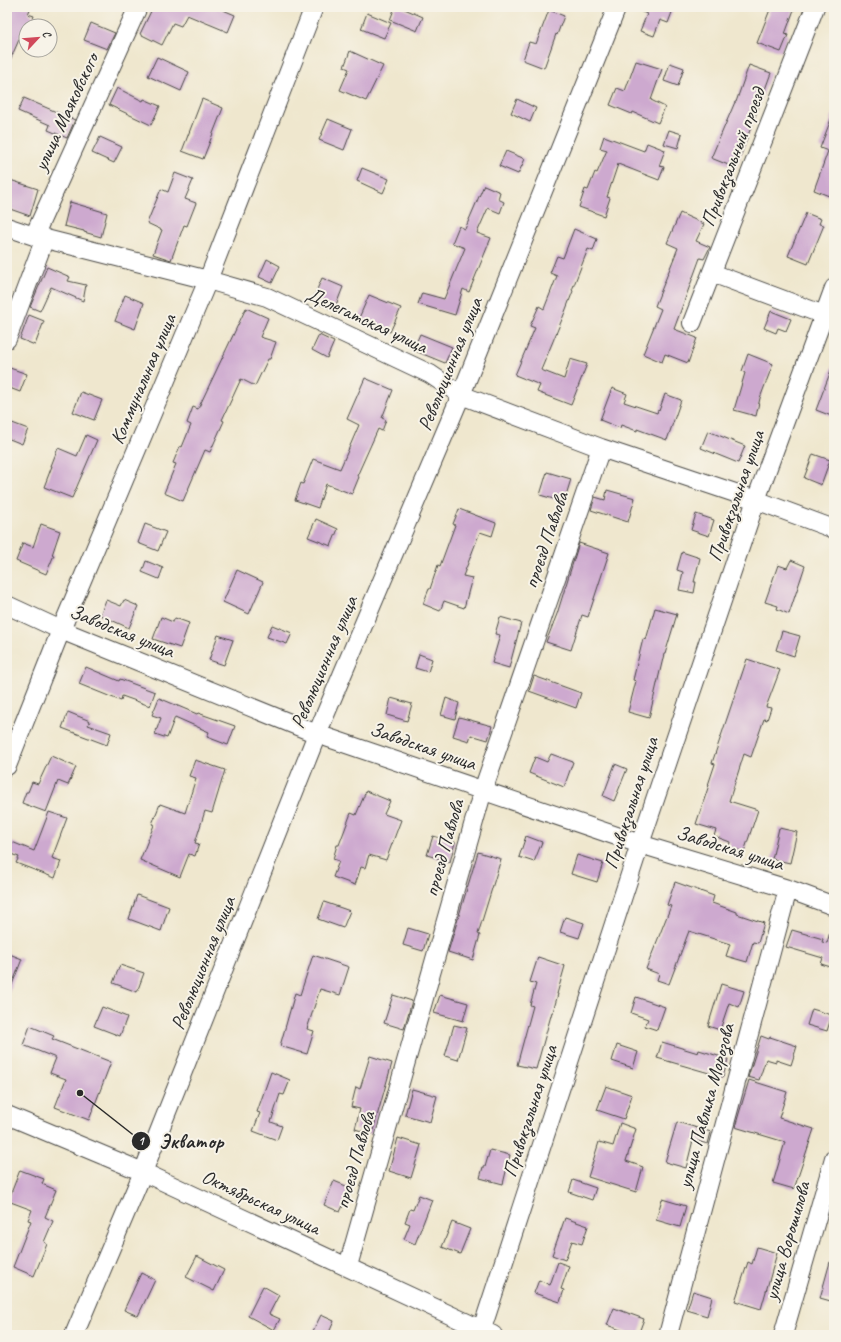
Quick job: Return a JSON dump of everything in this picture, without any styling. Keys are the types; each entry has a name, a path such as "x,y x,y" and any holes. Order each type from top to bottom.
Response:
{"street":[{"name":"улица Маяковского","path":"7,338 40,237 138,7"},
{"name":"Коммунальная улица","path":"7,766 61,630 208,280 314,7"},
{"name":"Революционная улица","path":"74,1335 143,1172 318,734 461,395 617,7"},
{"name":"Привокзальный проезд","path":"692,324 815,7"},
{"name":"Делегатская улица","path":"7,227 267,297 430,374 461,395 601,448 756,500 834,529"},
{"path":"712,273 824,315"},
{"name":"Привокзальная улица","path":"485,1333 640,844 756,500 834,288"},
{"name":"проезд Павлова","path":"348,1266 483,790 601,448"},
{"name":"Заводская улица","path":"7,605 61,630 318,734 640,844 788,889 834,906"},
{"name":"улица Павлика Морозова","path":"668,1335 788,889"},
{"name":"Октябрьская улица","path":"7,1116 143,1172 348,1266 485,1333"},
{"name":"улица Ворошилова","path":"783,1335 834,1158"}],"building":[{"path":"7,7 31,7 28,14 34,16 33,18 18,18 18,42 7,67"},
{"path":"153,7 216,7 235,15 228,32 187,15 181,26 173,23 162,45 140,34"},
{"path":"395,7 400,7 423,17 417,31 390,20"},
{"path":"630,7 674,7 668,23 660,20 654,36 640,31 647,14"},
{"path":"771,7 795,7 785,34 788,35 781,52 757,43"},
{"path":"549,10 564,16 544,68 523,60 529,42 536,44"},
{"path":"367,13 391,23 384,38 361,29"},
{"path":"91,23 115,33 107,49 84,40"},
{"path":"350,51 383,66 366,101 340,90 349,69 344,67"},
{"path":"157,57 189,72 181,91 148,76"},
{"path":"636,61 662,69 651,100 665,107 658,123 633,112 632,114 610,105 617,88 625,91"},
{"path":"670,63 684,68 678,86 664,81"},
{"path":"749,65 771,73 736,168 711,158 736,102"},
{"path":"117,88 143,101 144,99 160,106 151,125 109,105"},
{"path":"24,98 75,120 67,138 48,130 50,125 18,111"},
{"path":"202,99 223,108 203,159 182,151"},
{"path":"517,99 536,108 530,122 511,113"},
{"path":"833,114 834,194 831,192 829,196 814,190 828,151 820,148"},
{"path":"328,119 352,129 344,150 319,140"},
{"path":"669,130 682,134 678,148 664,144"},
{"path":"604,136 644,151 647,143 665,150 659,166 664,167 659,180 618,164 607,197 610,198 604,216 579,207 585,189 588,190 595,172 597,173 607,150 600,148"},
{"path":"100,137 122,147 114,163 92,153"},
{"path":"506,151 525,159 518,174 499,166"},
{"path":"362,168 389,179 383,193 357,181"},
{"path":"175,173 193,180 185,199 196,203 187,226 184,225 171,260 153,254 162,230 147,223 161,189 168,192"},
{"path":"7,179 38,189 30,216 7,208"},
{"path":"484,185 500,192 498,199 504,202 500,213 488,208 477,233 491,238 469,292 463,289 455,315 418,304 422,293 444,299 465,248 452,243 459,226 465,229"},
{"path":"70,202 107,213 101,237 64,226"},
{"path":"680,213 704,224 696,241 710,247 704,259 700,258 674,329 697,338 688,363 665,354 662,362 643,354 661,309 655,306 678,248 667,243"},
{"path":"806,213 821,219 819,224 824,225 808,264 788,256"},
{"path":"574,229 597,239 593,251 588,249 563,317 541,370 564,379 570,359 587,364 571,405 537,392 540,385 515,375 535,328 530,326 539,306 544,309 557,276 550,273 557,256 563,258"},
{"path":"267,259 280,266 272,283 259,277"},
{"path":"47,267 70,277 68,281 86,285 83,301 51,287 40,311 30,307"},
{"path":"322,278 343,287 334,310 312,301"},
{"path":"125,295 144,303 135,329 115,321"},
{"path":"369,295 401,308 390,332 359,318"},
{"path":"246,308 268,318 260,337 276,342 270,359 268,359 255,386 241,379 222,420 224,421 210,452 205,450 183,501 164,493 176,464 173,463 180,446 182,447 191,425 187,423 193,407 198,409"},
{"path":"771,311 791,319 786,331 778,328 776,333 764,328"},
{"path":"29,315 44,321 35,345 20,339"},
{"path":"420,334 452,347 445,363 413,350"},
{"path":"319,335 334,342 327,358 312,350"},
{"path":"748,354 773,364 760,398 756,416 734,410 745,373 742,371"},
{"path":"834,365 834,417 816,410"},
{"path":"7,367 27,374 20,392 7,387"},
{"path":"365,378 393,390 382,418 386,420 382,431 378,429 357,476 359,477 352,494 326,484 318,508 295,500 301,483 303,484 313,459 340,469 359,425 347,419"},
{"path":"612,388 627,394 624,402 657,413 665,394 681,400 667,440 637,429 637,431 621,425 620,428 600,420"},
{"path":"81,392 102,400 94,420 73,412"},
{"path":"7,421 28,429 22,444 7,438"},
{"path":"708,431 745,446 738,463 701,448"},
{"path":"86,435 97,440 72,498 44,487 58,448 77,456"},
{"path":"813,454 830,460 821,485 804,478"},
{"path":"547,472 571,479 564,502 540,495"},
{"path":"607,490 635,498 628,522 591,510 595,497 605,500"},
{"path":"459,509 496,523 492,536 480,532 463,576 472,578 464,608 444,601 440,611 423,604 438,565 440,566 455,525 453,524"},
{"path":"696,514 714,520 709,536 691,530"},
{"path":"316,519 338,529 331,546 308,537"},
{"path":"41,524 60,531 52,555 54,555 46,574 16,561 23,543 33,547"},
{"path":"145,524 166,532 158,551 138,543"},
{"path":"579,543 609,553 588,617 582,615 571,650 546,642 557,614"},
{"path":"682,552 700,558 694,582 696,582 694,593 679,590 683,572 677,570"},
{"path":"791,560 805,566 789,614 777,609 778,606 765,602 778,565 787,568"},
{"path":"146,561 163,568 159,579 142,572"},
{"path":"237,570 263,582 249,614 223,602"},
{"path":"106,600 121,606 124,600 138,606 129,628 100,615"},
{"path":"655,608 677,614 664,654 649,718 628,712 636,681 633,680 643,639 646,640"},
{"path":"161,617 173,622 175,618 189,623 180,648 153,639"},
{"path":"500,617 521,623 509,668 492,663 500,635 495,634"},
{"path":"272,625 292,633 287,644 267,637"},
{"path":"782,631 800,636 794,656 776,650"},
{"path":"218,635 233,640 224,665 209,660"},
{"path":"419,654 432,659 428,672 415,668"},
{"path":"747,659 780,670 766,707 771,708 767,720 764,719 751,757 744,754 729,801 758,810 744,852 729,847 730,842 714,836 716,830 696,824 715,764 712,763"},
{"path":"86,667 119,681 120,679 155,692 150,706 122,696 121,701 79,684"},
{"path":"534,676 581,693 576,708 529,691"},
{"path":"159,698 197,714 198,713 235,726 228,745 207,737 209,732 175,717 167,738 155,734 161,718 152,715"},
{"path":"391,698 412,704 407,721 387,715"},
{"path":"446,698 459,703 455,719 441,715"},
{"path":"68,712 90,721 88,725 111,733 107,745 62,728"},
{"path":"459,717 492,726 488,740 471,735 469,741 453,736"},
{"path":"551,754 573,762 564,787 529,773 535,757 547,762"},
{"path":"51,756 76,767 68,785 58,781 46,812 22,803 32,782 38,784"},
{"path":"195,760 225,770 212,813 205,811 195,843 199,844 195,856 189,854 180,877 140,860 154,825 152,824 160,804 185,813 196,778 189,776"},
{"path":"615,764 627,769 614,801 603,796"},
{"path":"366,791 390,801 384,814 401,820 386,860 369,855 365,868 361,867 355,885 333,877 339,861 333,859 337,845 339,845 351,813 356,815"},
{"path":"49,812 67,818 52,858 61,861 55,878 16,863 19,857 8,853 12,842 34,851"},
{"path":"779,828 797,832 790,863 772,859"},
{"path":"433,836 455,842 450,862 427,855"},
{"path":"526,836 542,842 534,862 519,857"},
{"path":"478,852 501,859 478,934 480,935 473,960 448,952"},
{"path":"577,855 603,863 597,882 571,874"},
{"path":"675,882 714,896 712,903 737,912 737,914 764,923 758,943 753,942 747,962 726,956 730,944 689,931 669,984 657,980 659,974 646,969 671,906 667,905"},
{"path":"137,895 169,907 161,931 129,919"},
{"path":"324,902 350,911 343,928 318,919"},
{"path":"565,917 584,923 579,938 560,932"},
{"path":"408,928 428,934 423,951 403,945"},
{"path":"792,930 823,939 822,942 827,943 830,932 834,933 834,968 821,964 823,958 786,947"},
{"path":"7,953 22,959 8,995 7,995"},
{"path":"313,955 349,967 340,995 320,989 307,1029 314,1031 307,1054 280,1046 295,993 300,995"},
{"path":"538,957 565,966 536,1069 517,1065 533,1006 530,1005 536,984 530,982"},
{"path":"120,965 144,973 137,992 113,983"},
{"path":"721,984 744,991 739,1007 729,1003 720,1030 708,1026"},
{"path":"393,995 412,1001 404,1029 384,1023"},
{"path":"440,995 468,1003 463,1021 434,1013"},
{"path":"636,997 665,1007 657,1030 645,1026 648,1019 631,1013"},
{"path":"102,1007 127,1017 120,1036 94,1026"},
{"path":"812,1009 832,1015 827,1031 807,1025"},
{"path":"454,1025 467,1028 458,1060 445,1056"},
{"path":"30,1026 54,1036 52,1039 111,1062 89,1120 55,1107 66,1079 50,1073 56,1058 23,1045"},
{"path":"761,1036 769,1039 770,1037 797,1046 791,1065 776,1060 776,1062 766,1059 759,1080 748,1077"},
{"path":"662,1042 698,1053 699,1050 728,1059 723,1077 657,1058"},
{"path":"617,1045 638,1052 633,1068 612,1061"},
{"path":"370,1056 392,1063 372,1134 355,1129 360,1109 351,1107 356,1087 360,1089"},
{"path":"271,1072 290,1080 284,1095 280,1094 271,1122 282,1126 277,1140 253,1131 260,1113 257,1112"},
{"path":"749,1080 787,1092 779,1118 814,1129 794,1189 773,1183 785,1142 735,1127"},
{"path":"606,1086 632,1095 624,1119 597,1110"},
{"path":"412,1089 437,1096 430,1122 405,1115"},
{"path":"677,1122 711,1132 708,1144 693,1140 686,1168 665,1162"},
{"path":"620,1123 636,1129 626,1161 643,1167 636,1192 588,1177 599,1142 613,1146"},
{"path":"398,1138 421,1145 411,1178 389,1171"},
{"path":"490,1150 510,1155 503,1184 480,1178"},
{"path":"20,1170 44,1179 42,1184 56,1190 45,1217 53,1221 44,1242 47,1244 34,1276 13,1267 31,1221 28,1220 32,1210 8,1201"},
{"path":"573,1180 596,1188 592,1200 569,1192"},
{"path":"334,1181 351,1188 340,1212 324,1205"},
{"path":"419,1195 432,1200 415,1244 404,1239 410,1224 405,1222 410,1209 413,1210"},
{"path":"662,1199 686,1206 680,1227 656,1220"},
{"path":"565,1218 588,1226 582,1244 572,1241 565,1260 552,1255"},
{"path":"452,1222 470,1229 460,1254 442,1247"},
{"path":"757,1247 777,1253 761,1309 735,1301 748,1262 752,1264"},
{"path":"197,1256 224,1270 214,1291 186,1277"},
{"path":"558,1262 569,1266 561,1289 564,1290 560,1302 534,1293 539,1280 550,1285"},
{"path":"830,1262 834,1262 834,1302 820,1298"},
{"path":"141,1273 155,1280 138,1316 124,1310"},
{"path":"263,1286 279,1295 269,1314 280,1319 274,1330 248,1316"},
{"path":"693,1291 712,1297 707,1316 687,1310"},
{"path":"614,1308 644,1319 638,1335 634,1335 607,1325"},
{"path":"321,1315 334,1321 328,1335 311,1335"}],"place":[{"name":"Экватор","path":"80,1093"}]}
